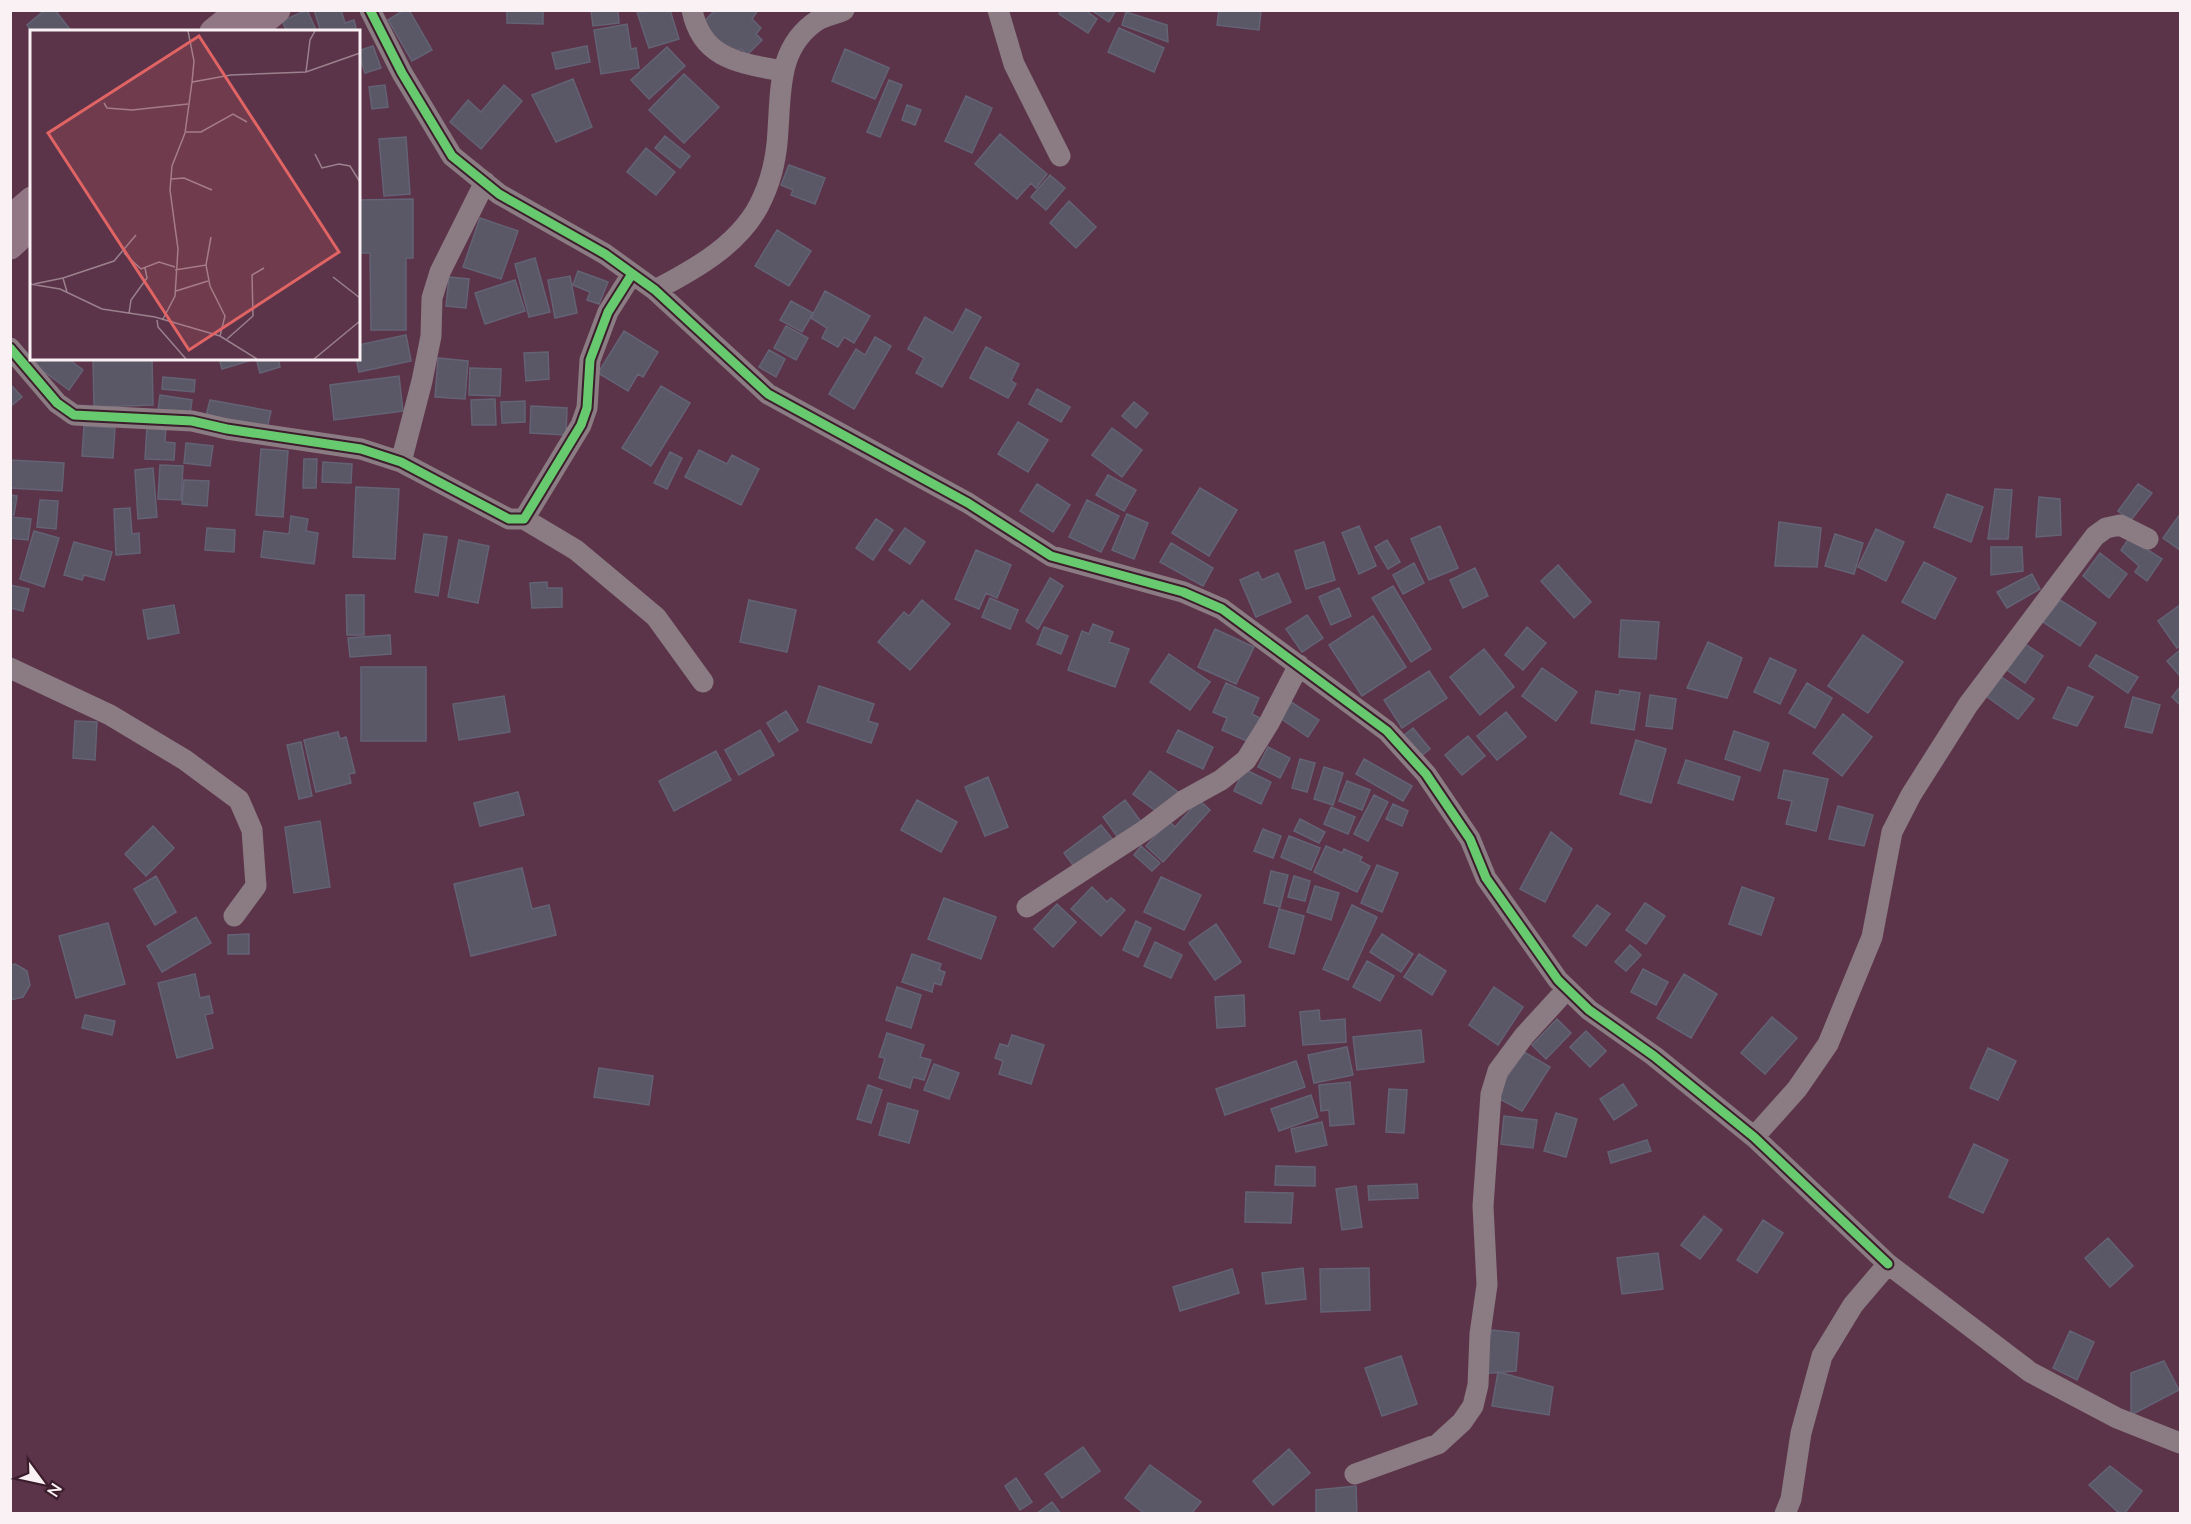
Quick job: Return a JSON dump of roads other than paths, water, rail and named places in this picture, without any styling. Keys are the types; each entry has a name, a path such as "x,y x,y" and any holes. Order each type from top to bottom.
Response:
{"main road":[{"path":"215,30 240,10"},
{"path":"252,30 277,10"},
{"path":"10,219 30,202"},
{"path":"10,246 30,228"}],"street":[{"path":"370,10 402,73 452,156 499,194 605,254 655,290 768,394 968,504 1051,556 1183,592 1221,609 1387,731 1426,774 1470,839 1486,878 1567,989 1589,1011 1654,1056 1754,1137 1888,1264 2030,1372 2117,1418 2181,1443"},
{"path":"692,10 702,38 717,53 737,63 782,71"},
{"path":"655,290 716,254 746,224 763,199 774,167 784,61 798,38 818,20 844,10"},
{"path":"998,10 1014,64 1060,156"},
{"path":"401,462 431,336 432,298 437,281 485,182"},
{"path":"524,519 581,425 587,408 590,360 608,312 632,274"},
{"path":"10,348 57,403 74,415 192,421 227,429 361,449 401,462 508,519 524,519 576,550 656,617 702,682"},
{"path":"1754,1137 1797,1089 1828,1044 1872,937 1892,832 1911,795 1968,705 2095,537 2106,528 2120,525 2148,539"},
{"path":"1027,907 1145,830 1183,801 1221,780 1246,760 1269,723 1299,665"},
{"path":"10,668 110,715 185,760 239,800 252,830 256,886 234,916"},
{"path":"1355,1474 1438,1444 1462,1422 1473,1407 1478,1385 1480,1334 1487,1285 1483,1206 1491,1094 1498,1071 1524,1036 1567,989"},
{"path":"1785,1514 1791,1499 1801,1433 1822,1356 1853,1305 1888,1264"}]}
